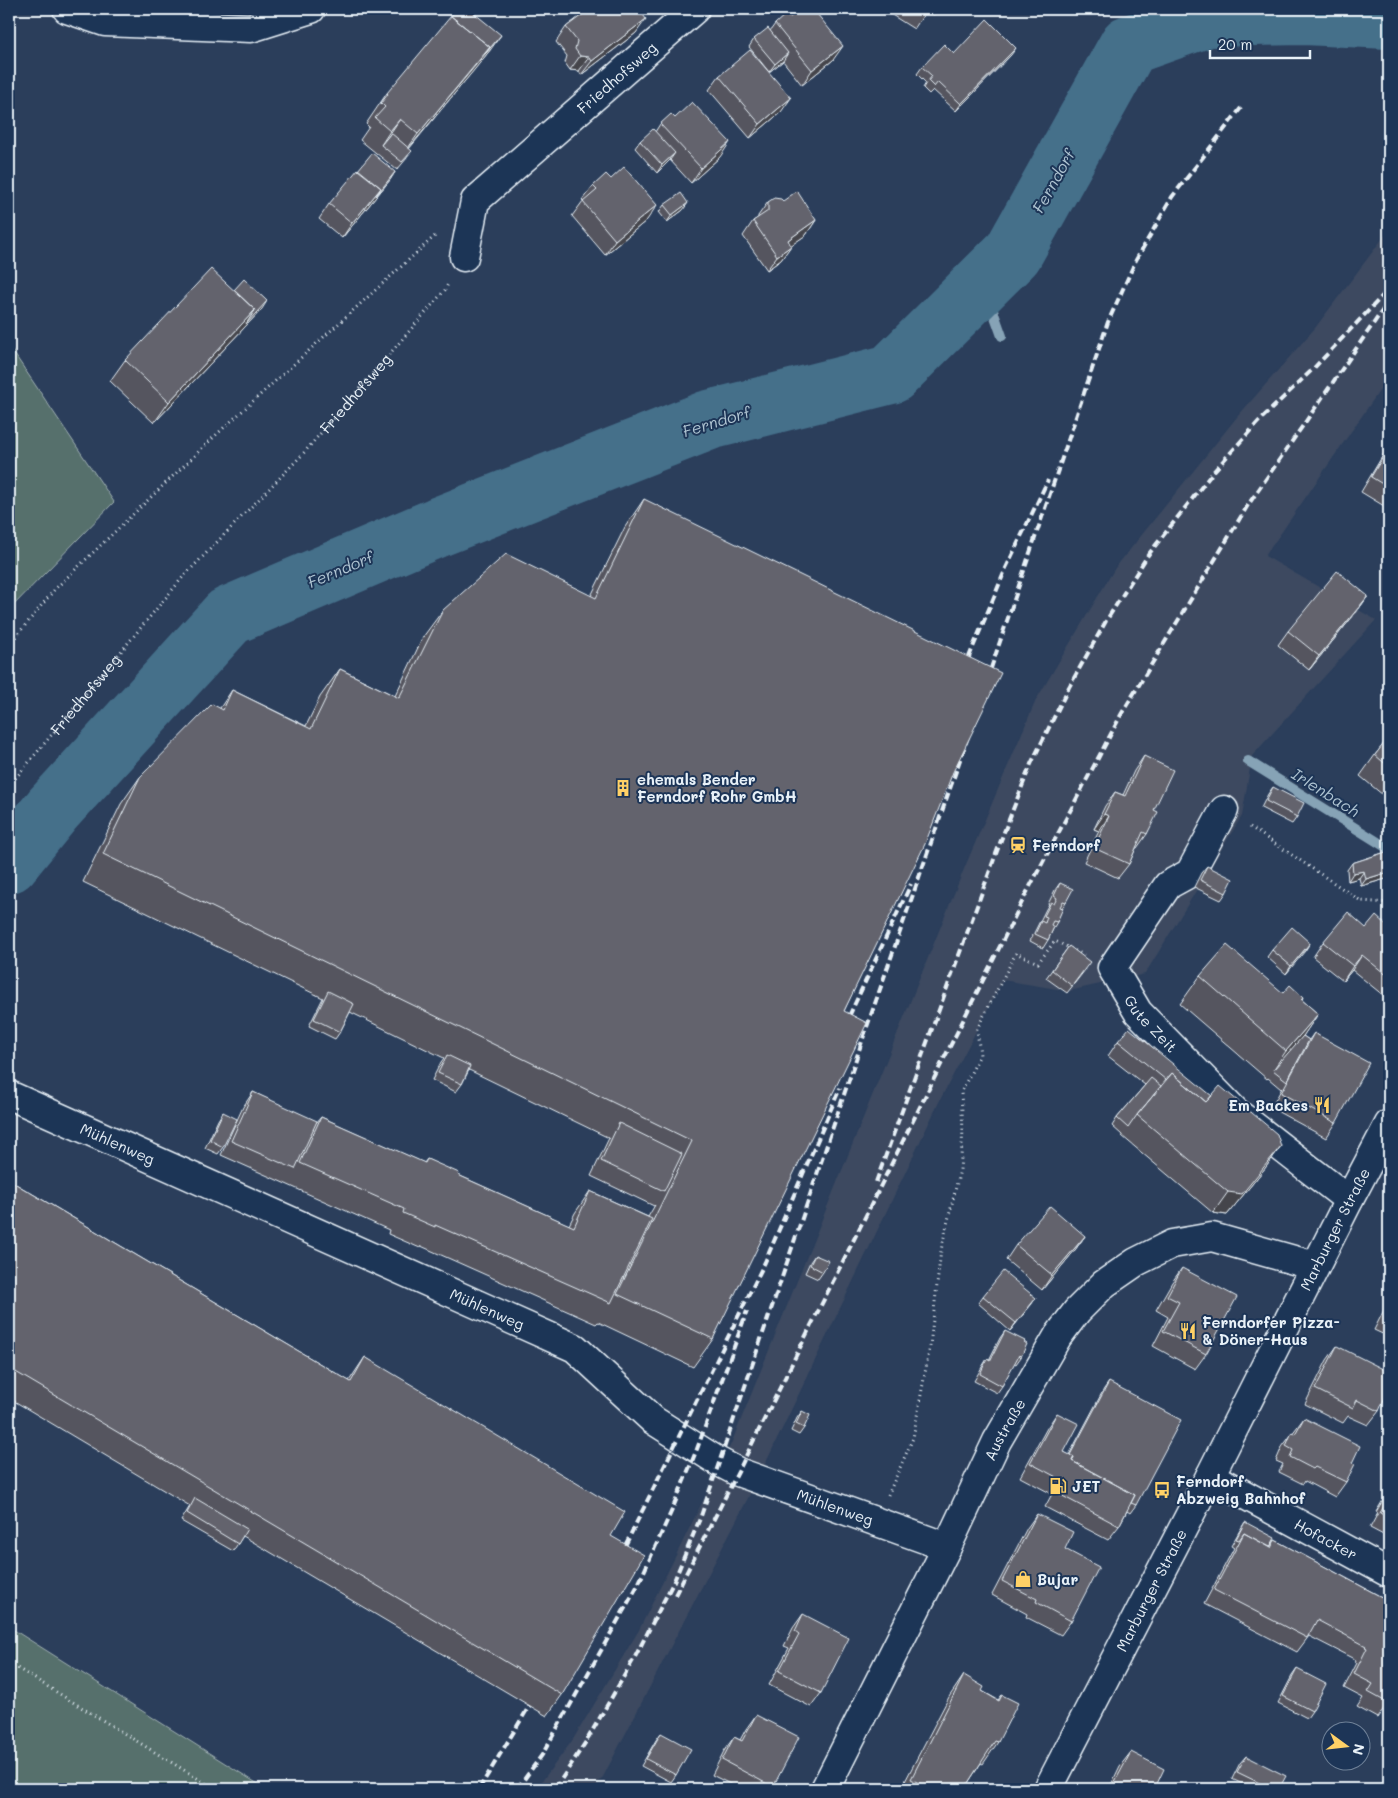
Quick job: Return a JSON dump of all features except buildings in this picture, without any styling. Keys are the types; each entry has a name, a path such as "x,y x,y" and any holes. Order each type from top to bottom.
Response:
{"street":[{"path":"67,9 105,22 251,28 312,9"},
{"name":"Friedhofsweg","path":"475,201 695,9"},
{"path":"464,257 475,201"},
{"path":"1112,968 1168,885 1190,873 1224,810"},
{"name":"Gute Zeit","path":"1112,968 1138,1012 1237,1113 1349,1200"},
{"name":"Mühlenweg","path":"9,1095 575,1348 653,1420 738,1472 947,1547"},
{"name":"Marburger Straße","path":"1048,1789 1389,1124"},
{"name":"Austraße","path":"825,1789 947,1547 997,1441 1058,1336 1077,1312 1104,1284 1136,1262 1172,1244 1212,1237 1315,1266"},
{"name":"Hofacker","path":"1210,1476 1389,1573"}],"path":[{"path":"9,645 55,589 217,434 475,201"},
{"name":"Friedhofsweg","path":"9,786 183,577 301,456 444,290 464,257"},
{"path":"1224,810 1361,901 1389,902"},
{"path":"876,1522 913,1438 930,1346 941,1250 960,1170 963,1131 961,1092 980,1054 977,1029 1016,953 1038,963 1056,942 1112,968"},
{"path":"9,1663 215,1789"}],"shaded area":[{"path":"1389,230 1389,377 1265,556 1376,620 1252,756 1242,816 1145,974 1069,991 1003,980 940,1100 760,1475 603,1777 594,1789 536,1789 572,1741 639,1630 731,1444 964,869 1036,700 1115,568 1237,417 1315,328"}],"green space":[{"path":"9,346 114,502 9,610"},
{"path":"9,1627 266,1789 9,1789"}],"waterway":[{"name":"Ferndorf","path":"9,863 53,809 229,616 438,527 709,420 891,374 1013,253 1129,45 1208,17 1304,15 1389,19"},
{"name":"Irlenbach","path":"983,283 1002,336"},
{"name":"Irlenbach","path":"1248,761 1389,849"}],"railway":[{"path":"987,680 1108,322 1136,260 1172,197 1241,108"},
{"path":"876,1182 1004,832 1031,764 1069,687 1106,621 1148,555 1214,471 1260,420 1313,369 1389,289"},
{"path":"675,1595 1026,894 1122,713 1248,505 1389,301"},
{"path":"964,669 1006,568 1048,480"},
{"path":"587,1740 635,1657 674,1581 701,1516 871,1015 969,734"},
{"path":"844,1027 911,884"},
{"path":"620,1556 765,1262 840,1088"},
{"path":"517,1789 542,1755 638,1585 697,1449 747,1311"},
{"path":"479,1789 536,1695"},
{"path":"555,1789 591,1734"}],"place":[{"name":"ehemals Bender Ferndorf Rohr GmbH","path":"623,788"},
{"name":"Ferndorf","path":"1018,845"},
{"name":"Em Backes","path":"1322,1105"},
{"name":"Ferndorfer Pizza- & Döner-Haus","path":"1188,1331"},
{"name":"JET","path":"1058,1486"},
{"name":"Ferndorf Abzweig Bahnhof","path":"1162,1490"},
{"name":"Bujar","path":"1023,1579"}]}
